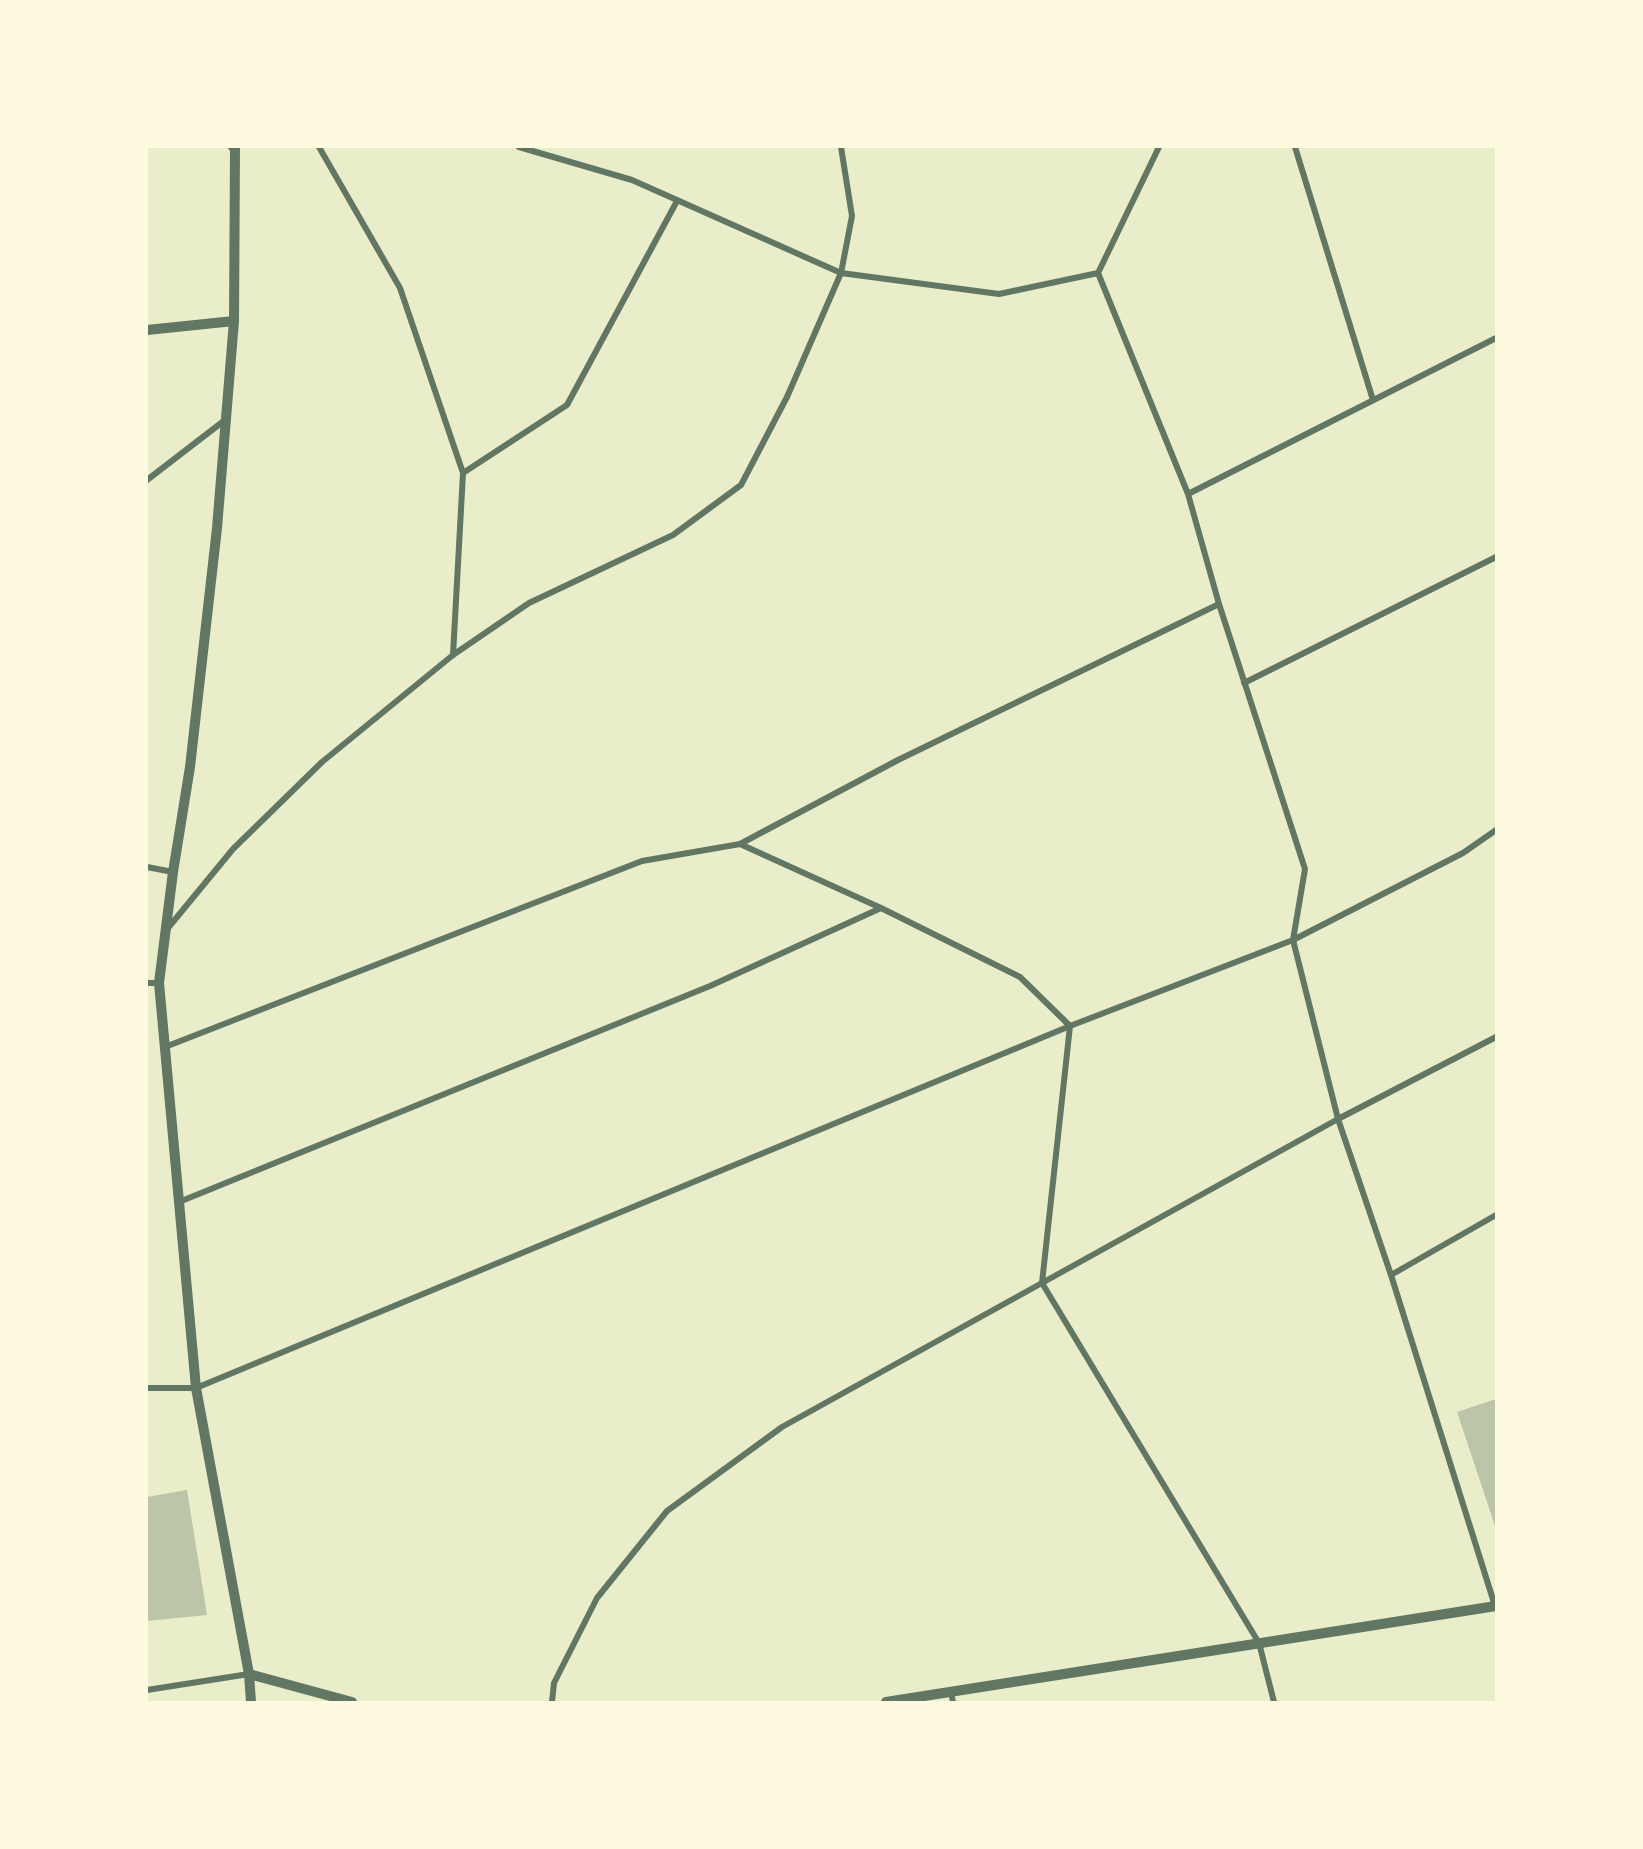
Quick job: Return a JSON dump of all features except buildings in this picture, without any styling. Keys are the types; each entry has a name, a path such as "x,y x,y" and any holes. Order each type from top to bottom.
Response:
{"street":[{"path":"240,147 234,147 234,321 217,528 193,745 173,872 159,983 196,1388 249,1674 251,1702"},
{"path":"319,147 400,288 463,473 453,655"},
{"path":"519,147 632,180 841,273 999,294 1098,273"},
{"path":"166,931 233,849 322,762 453,655 529,603 673,535 741,485 787,397 841,273 852,216 841,147"},
{"path":"886,1702 952,1697 1259,1643 1496,1606 1391,1275 1338,1119 1293,940 1305,869 1219,604 1188,494 1098,273 1159,147"},
{"path":"1295,147 1373,400"},
{"path":"463,473 567,405 677,201"},
{"path":"147,330 234,321"},
{"path":"1188,494 1496,338"},
{"path":"147,480 226,419"},
{"path":"1244,683 1496,556"},
{"path":"165,1047 642,861 740,843 898,760 1219,604"},
{"path":"147,1388 196,1388 1070,1026 1293,940 1463,853 1496,830"},
{"path":"740,843 881,908 1020,977 1070,1026"},
{"path":"147,867 173,872"},
{"path":"179,1202 710,986 881,908"},
{"path":"147,983 159,983"},
{"path":"1070,1026 1042,1283 1259,1643 1274,1702"},
{"path":"552,1702 554,1683 597,1598 667,1511 782,1427 1338,1119 1496,1037"},
{"path":"1391,1275 1496,1215"},
{"path":"147,1690 249,1674 352,1702"}]}
